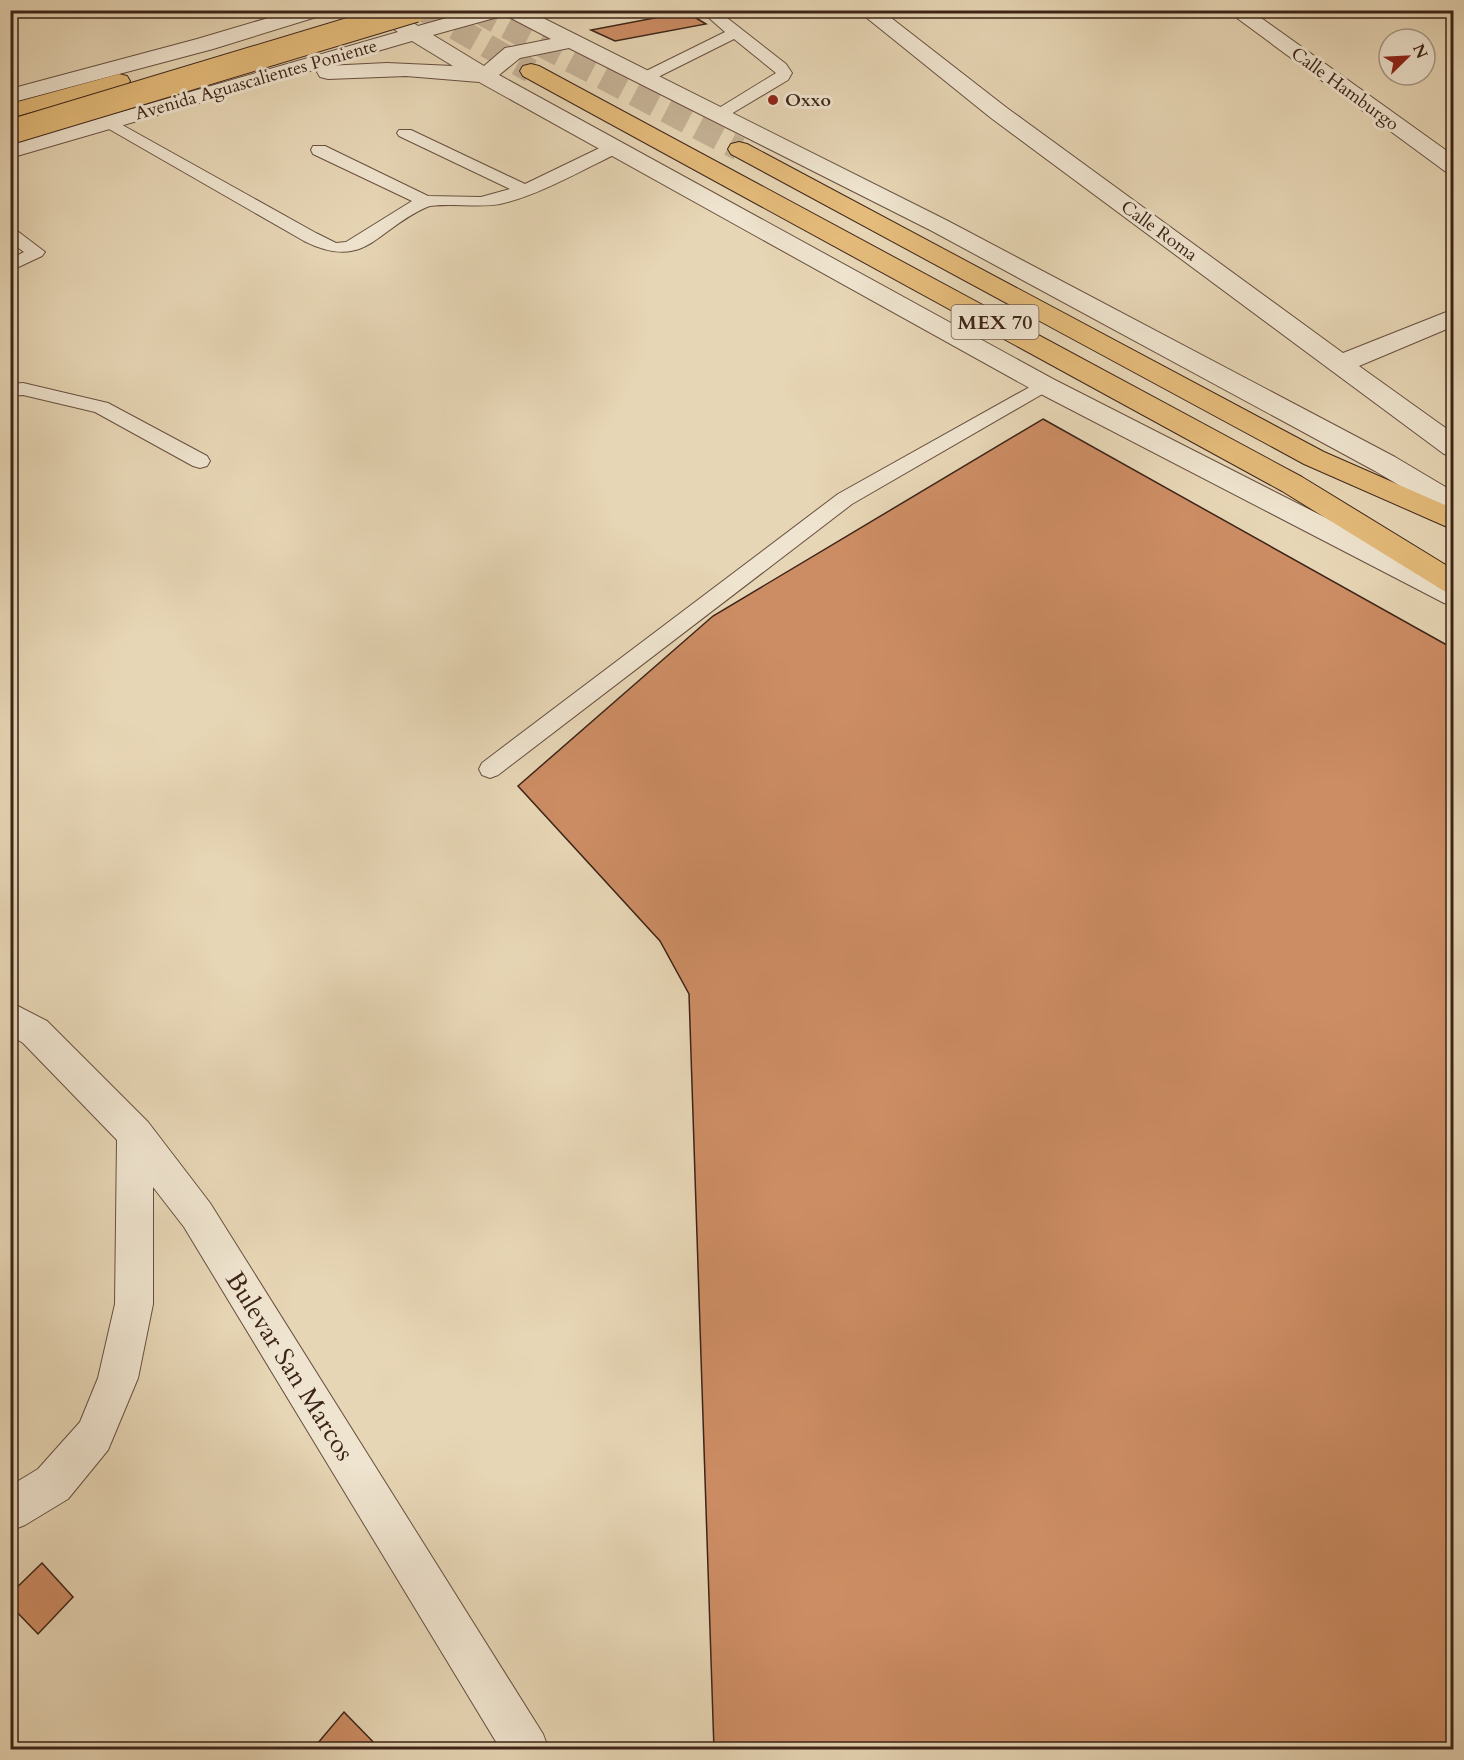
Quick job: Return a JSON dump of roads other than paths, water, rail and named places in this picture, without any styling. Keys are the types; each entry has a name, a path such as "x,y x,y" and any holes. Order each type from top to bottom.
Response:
{"main road":[{"name":"Avenida Aguascalientes Poniente","path":"10,111 357,10"},
{"name":"Avenida Aguascalientes Poniente","path":"10,132 416,22"},
{"name":"MEX 70","path":"531,70 1292,484 1454,584"},
{"name":"MEX 70","path":"739,149 1314,458 1454,520"}],"street":[{"path":"206,44 266,10"},
{"path":"10,96 206,44 318,10"},
{"name":"MEX 70","path":"377,10 416,22 485,76 1044,384 1454,596"},
{"name":"Avenida Aguascalientes Poniente","path":"10,151 263,78 416,22 501,10"},
{"name":"MEX 70","path":"510,10 720,114 981,248 1385,464 1454,505"},
{"name":"Calle Roma","path":"867,10 999,113 1454,448"},
{"name":"Calle Hamburgo","path":"1236,10 1454,167"},
{"path":"206,44 245,38 274,41 283,48 288,56 281,67 263,78"},
{"path":"263,78 332,71 411,69 447,70 485,76 513,53 570,41"},
{"path":"1340,364 1454,317"},
{"name":"Bulevar San Marcos","path":"10,1017 35,1032 135,1134 197,1215 527,1749"},
{"path":"10,1510 53,1484 94,1436 118,1378 134,1305 135,1134"}],"lane":[{"path":"707,10 780,67 784,73 782,77 720,114"},
{"path":"646,77 736,33"},
{"path":"108,122 334,249 352,246 424,201"},
{"path":"405,133 525,190"},
{"path":"319,150 424,201 481,202 500,199 525,190 616,147"},
{"path":"10,234 36,252 10,266"},
{"path":"490,769 845,499 1044,384"},
{"path":"10,390 23,389 101,407 200,461"}],"tunnel":[{"path":"424,10 531,71"},
{"path":"475,10 739,149"}],"place":[{"name":"Oxxo","path":"773,100"}]}
